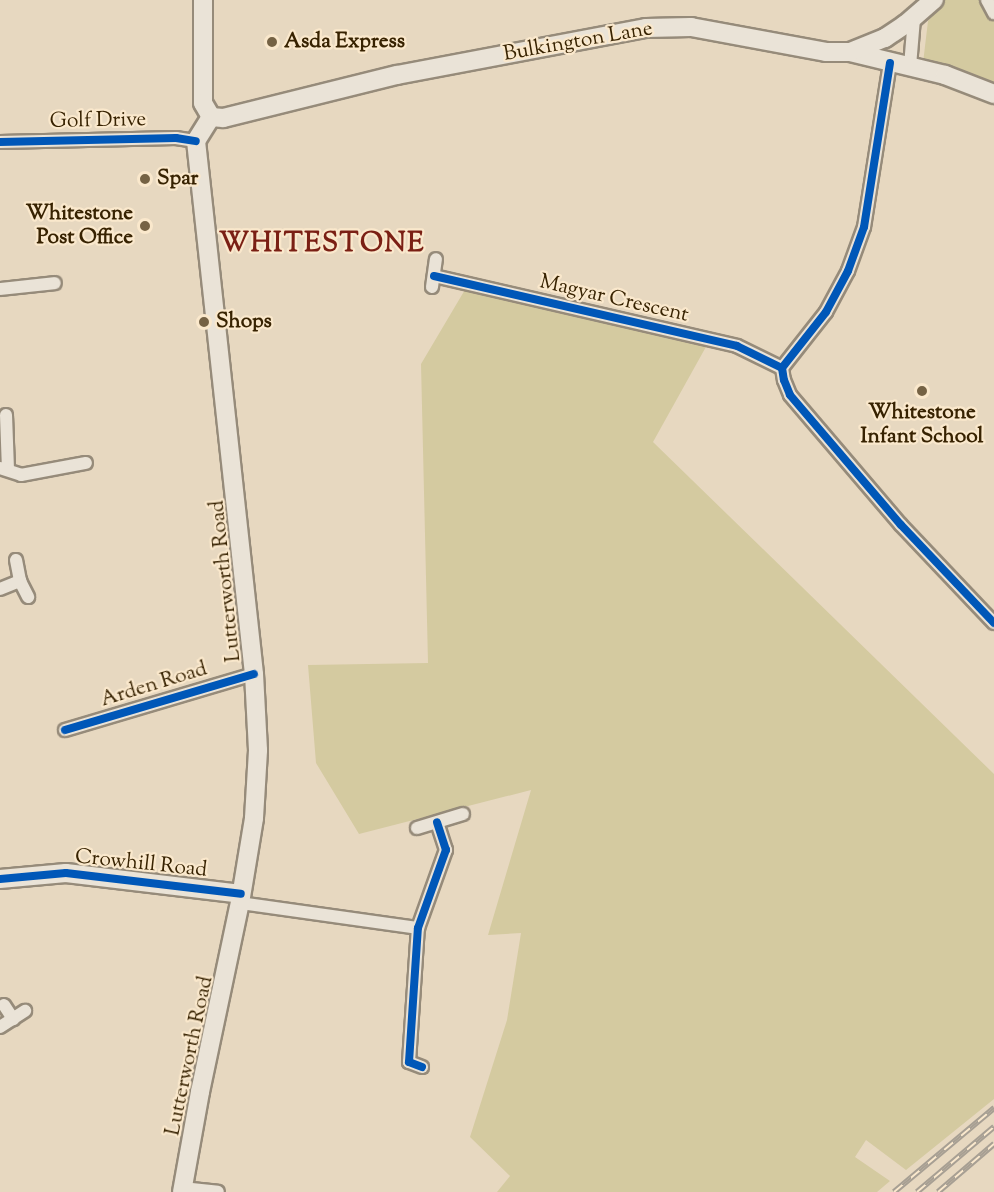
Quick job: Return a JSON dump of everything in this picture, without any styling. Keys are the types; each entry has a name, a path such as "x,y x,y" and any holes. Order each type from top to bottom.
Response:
{"main road":[{"path":"196,141 211,117 203,103 203,0"},
{"name":"Bulkington Lane","path":"211,117 223,118 397,75 646,28 690,27 815,50 850,52 885,38 914,18 934,0"},
{"path":"850,52 945,75 994,94"},
{"name":"Lutterworth Road","path":"182,1190 241,899 254,818 258,750 254,674 196,141"},
{"name":"Crowhill Road","path":"0,879 66,873 241,899"}],"street":[{"path":"987,0 994,13"},
{"path":"910,66 914,18"},
{"path":"890,63 864,227 848,271 826,312 782,368 790,395 901,525 994,623"},
{"name":"Golf Drive","path":"0,142 176,138 196,141"},
{"name":"Magyar Crescent","path":"436,259 433,281 737,346 782,368"},
{"path":"0,289 56,283"},
{"path":"6,415 4,469 21,475 86,463"},
{"path":"16,560 20,581 28,597"},
{"path":"0,589 20,581"},
{"name":"Arden Road","path":"65,730 254,674"},
{"path":"417,828 463,814"},
{"path":"422,1066 409,1062 418,928 446,850 437,822"},
{"path":"241,899 418,928"},
{"path":"4,1005 13,1019"},
{"path":"0,1028 25,1011"},
{"path":"182,1190 218,1192"}],"shaded area":[{"path":"945,0 983,0 994,18 994,85 980,77 923,63 928,21"},
{"path":"466,288 707,345 653,442 994,774 994,1099 906,1170 866,1140 855,1157 890,1181 877,1192 497,1192 510,1176 470,1137 507,1020 521,933 488,935 531,790 359,834 316,763 308,665 428,663 421,364"}],"railway":[{"path":"894,1192 994,1108"},
{"path":"917,1192 994,1127"},
{"path":"938,1192 994,1144"}],"cycle path":[{"path":"890,63 864,227 848,271 826,312 782,368 784,380 790,395 901,525 994,623"},
{"path":"0,142 176,138 196,141"},
{"path":"434,276 737,346 782,368"},
{"path":"65,730 254,674"},
{"path":"422,1067 409,1062 418,928 446,850 437,822"},
{"path":"0,879 66,873 241,894"}],"place":[{"name":"Asda Express","path":"272,42"},
{"name":"Spar","path":"145,179"},
{"name":"Whitestone Post Office","path":"145,226"},
{"name":"Shops","path":"204,322"},
{"name":"Whitestone Infant School","path":"922,391"}],"district":[{"name":"WHITESTONE","path":"322,245"}]}
